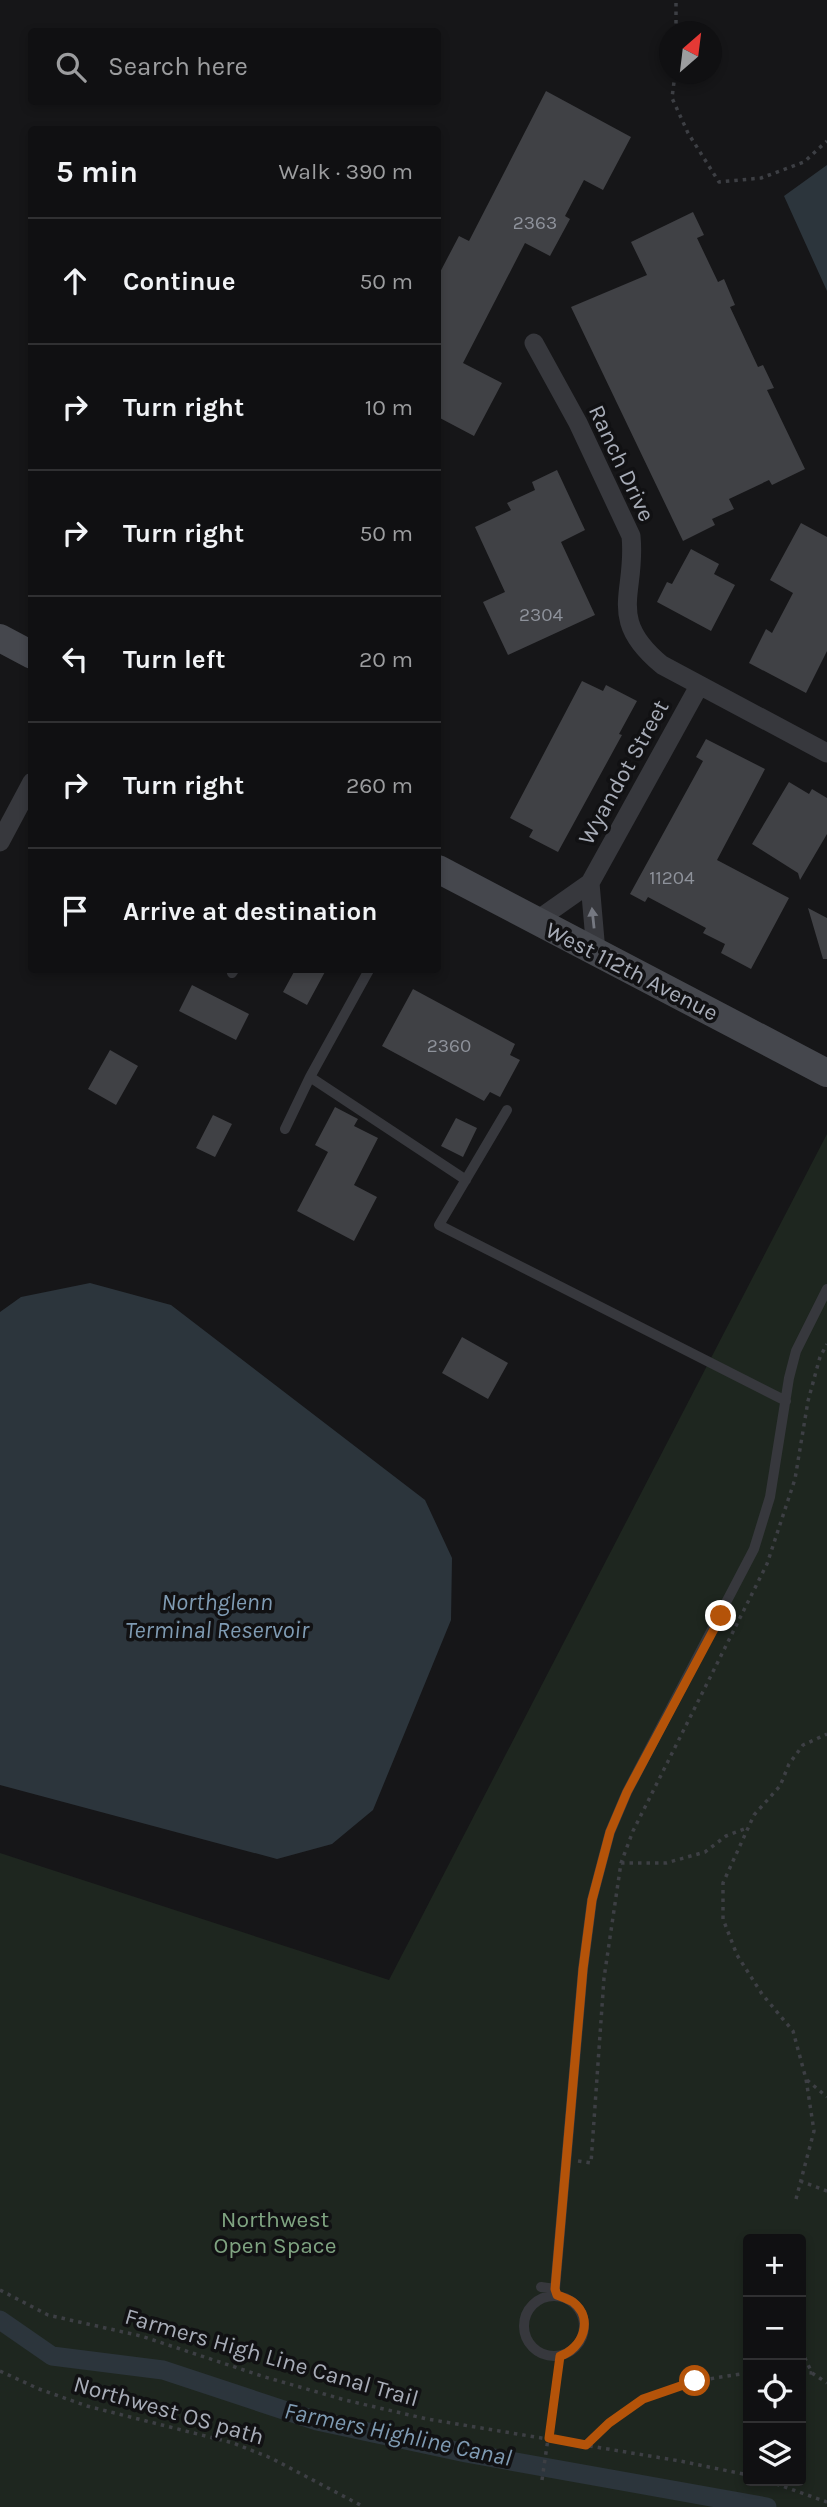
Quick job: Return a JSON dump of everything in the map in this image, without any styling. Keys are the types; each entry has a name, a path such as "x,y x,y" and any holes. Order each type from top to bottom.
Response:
{"main road":[{"path":"0,638 28,653"},
{"name":"West 112th Avenue","path":"441,871 827,1073"}],"street":[{"name":"Ranch Drive","path":"534,344 578,424 631,536 633,552 627,604 636,636 663,665 827,752"},
{"name":"Wyandot Street","path":"536,921 590,883 699,686"},
{"path":"0,842 28,790"},
{"name":"Wyandot Street","path":"590,883 596,953"}],"lane":[{"path":"285,1129 310,1077 367,973"},
{"path":"310,1077 466,1180"},
{"path":"507,1110 439,1225 786,1401"},
{"path":"556,2292 583,1969 592,1900 610,1832 627,1792 754,1549 770,1497 796,1351 827,1289"},
{"path":"541,2287 556,2292 572,2301 585,2324 581,2342 568,2353 560,2356 544,2355 530,2345 524,2329 524,2320 532,2306 556,2292"}],"path":[{"path":"676,0 676,21"},
{"path":"674,84 672,98 688,134 719,182 761,178 804,162 827,141"},
{"path":"567,2159 591,2163 604,1978 621,1863 633,1831 767,1563 795,1479 808,1401 820,1357 827,1343"},
{"path":"796,2199 814,2132 806,2079 793,2031 762,1994 737,1955 723,1919 723,1883 754,1815 780,1786 789,1764 803,1745 827,1734"},
{"path":"621,1863 666,1863 705,1852 726,1836 749,1827"},
{"path":"806,2079 827,2097"},
{"path":"800,2181 827,2191"},
{"name":"Farmers High Line Canal Trail","path":"0,2290 48,2315 141,2336 345,2400 427,2419 549,2438 743,2474"},
{"path":"542,2480 560,2356"},
{"path":"806,2360 812,2373"},
{"name":"Northwest OS path","path":"0,2371 87,2406 233,2443 271,2458 364,2507"},
{"path":"806,2372 812,2373 827,2383"},
{"path":"586,2445 609,2423 643,2399 695,2381 743,2374"},
{"path":"782,2486 827,2502"}],"green space":[{"name":"Northwest Open Space","path":"827,1134 827,2507 0,2507 0,1853 389,1980"}],"water":[{"path":"827,165 827,291 784,196"},
{"name":"Northglenn Terminal Reservoir","path":"90,1283 171,1305 425,1500 452,1558 451,1620 373,1810 332,1844 277,1859 0,1785 0,1312 21,1297"}],"building":[{"path":"546,91 631,137 603,190 584,180 565,216 570,219 550,256 525,243 463,363 502,383 474,436 441,419 441,270 459,236 469,241"},
{"path":"693,212 704,235 697,238 718,282 724,279 735,305 730,307 758,367 763,365 774,388 767,390 805,469 772,485 769,480 729,499 734,509 712,519 715,525 683,541 571,307 647,275 631,242"},
{"path":"557,470 585,530 561,542 595,615 508,655 483,602 505,592 475,527 511,510 507,503 535,490 532,482"},
{"path":"801,523 827,537 827,651 806,693 749,663 766,629 772,633 793,593 770,580"},
{"path":"691,549 719,564 714,574 735,585 711,631 657,602 667,582 672,584"},
{"path":"582,681 603,691 606,685 637,701 619,734 622,735 558,852 529,837 533,830 510,818"},
{"path":"706,739 765,769 717,860 789,898 751,969 721,953 725,944 703,933 706,928 648,897 645,902 630,894 703,761 696,757"},
{"path":"789,782 809,794 812,789 827,798 827,834 800,880 798,873 752,844"},
{"path":"808,908 827,918 827,959 823,959"},
{"path":"293,973 324,973 307,1005 283,992"},
{"path":"192,985 249,1014 236,1040 179,1011"},
{"path":"413,989 515,1044 510,1055 520,1060 500,1097 490,1092 484,1101 382,1046"},
{"path":"110,1050 138,1066 116,1105 88,1089"},
{"path":"335,1107 358,1119 354,1126 378,1138 354,1185 377,1197 354,1241 297,1211 328,1152 315,1145"},
{"path":"213,1115 232,1124 215,1157 196,1148"},
{"path":"456,1118 477,1128 463,1157 441,1146"},
{"path":"462,1337 508,1363 488,1399 442,1373"}],"waterway":[{"name":"Farmers Highline Canal","path":"0,2320 52,2356 163,2370 317,2421 466,2453 767,2507"}],"route":[{"path":"695,2381 643,2399 609,2423 586,2445 549,2438 560,2356 581,2342 585,2324 578,2308 572,2301 557,2295 555,2289 583,1969 592,1900 610,1832 627,1792 721,1616"}]}
